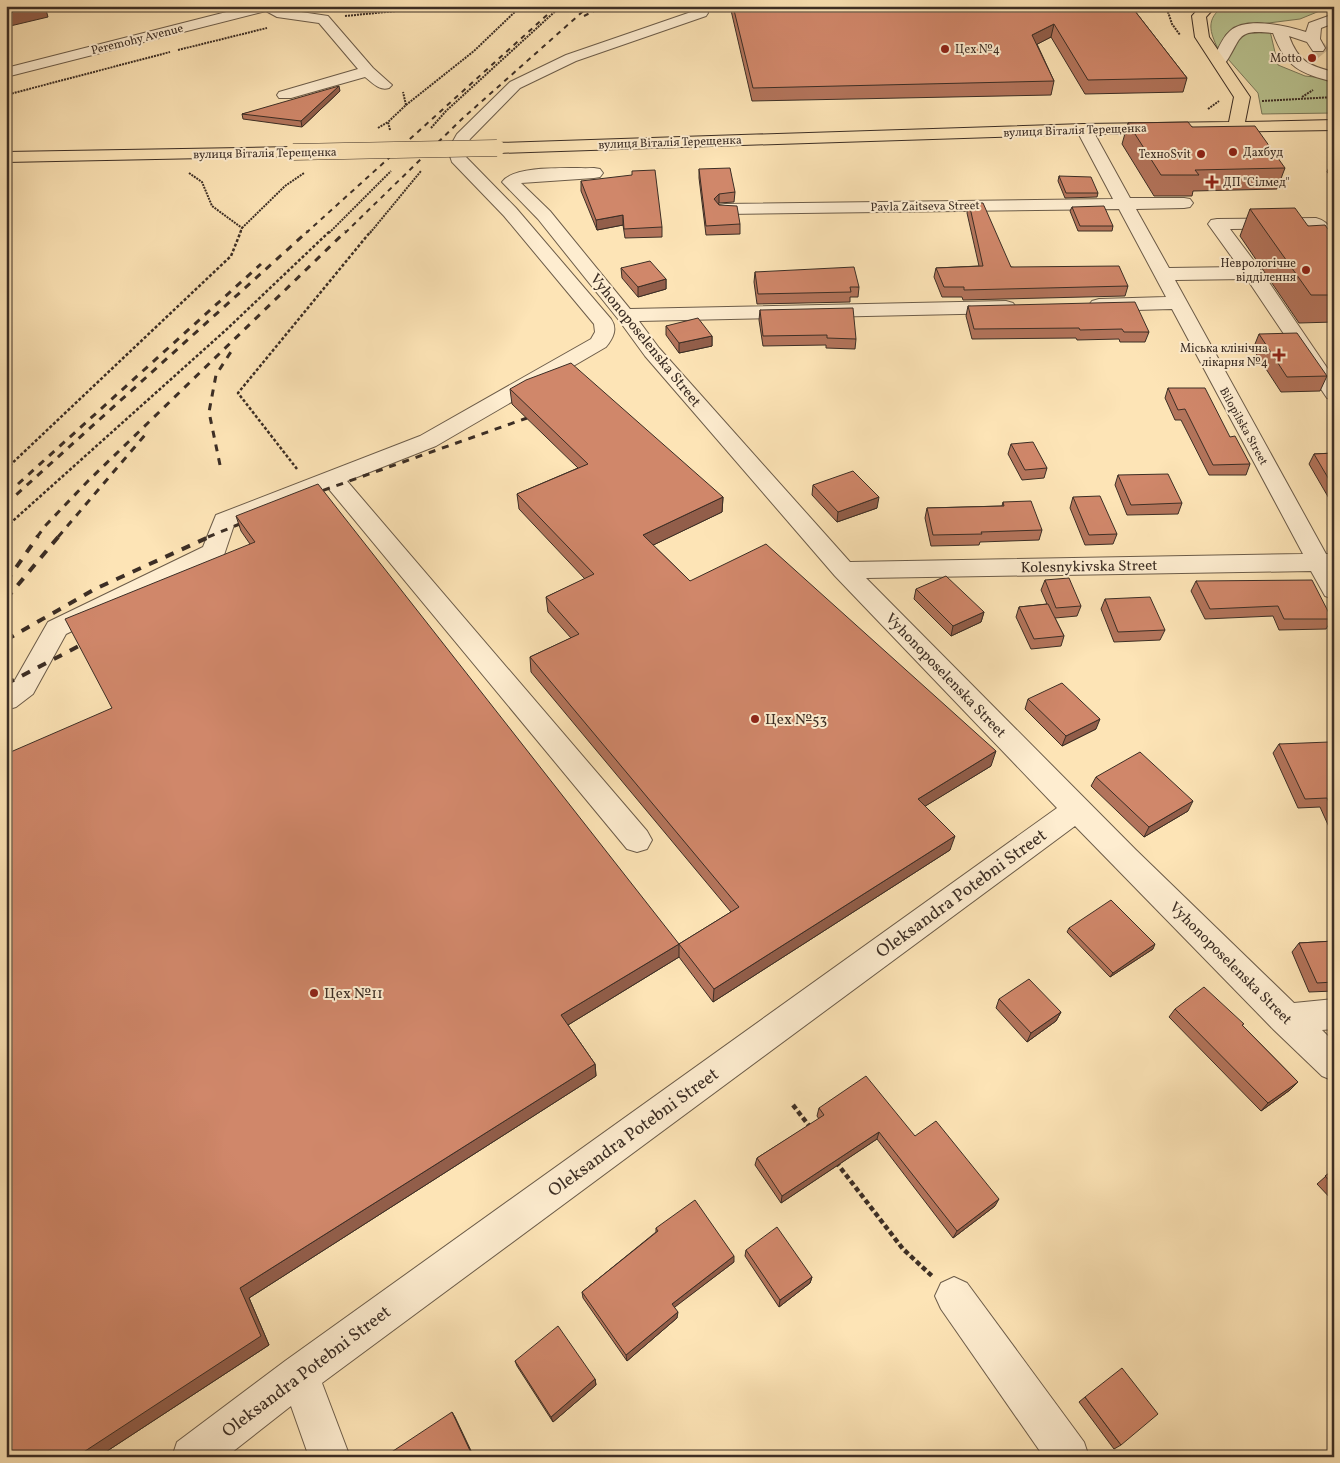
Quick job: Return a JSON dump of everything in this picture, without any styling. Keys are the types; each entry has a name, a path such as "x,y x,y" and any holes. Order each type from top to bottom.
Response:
{"main road":[{"path":"1209,6 1199,16 1202,37 1242,97 1236,126"},
{"name":"вулиця Віталія Терещенка","path":"6,158 497,148 1084,129 1334,125"}],"street":[{"path":"269,6 277,12 323,18 368,71 384,85"},
{"name":"Peremohy Avenue","path":"6,74 269,6"},
{"path":"6,700 24,687 57,628 214,552 224,520 320,481 428,441 599,343 606,332 604,323 510,212 458,158 456,150 463,137 515,85 570,58 701,13 700,6"},
{"path":"1218,62 1230,39 1238,31 1257,28 1279,29 1300,33 1321,50 1314,26 1334,18"},
{"path":"1279,29 1287,54 1300,67 1334,77"},
{"path":"285,94 368,71"},
{"name":"Bilopilska Street","path":"1084,129 1178,304 1326,562 1334,590"},
{"name":"Vyhonoposelenska Street","path":"594,173 522,176 511,182 544,215 583,262 625,314 652,352 844,570 1077,809 1334,1066"},
{"name":"Pavla Zaitseva Street","path":"725,209 1184,203"},
{"path":"1334,247 1325,222 1217,224 1253,273 1334,394"},
{"path":"1162,274 1253,273"},
{"path":"1079,306 1178,304"},
{"path":"625,314 1020,307"},
{"path":"320,481 637,840"},
{"name":"Kolesnykivska Street","path":"844,570 1326,562"},
{"name":"Oleksandra Potebni Street","path":"192,1457 299,1375 1077,809"},
{"path":"1286,1018 1334,1014"},
{"path":"954,1296 1069,1457"},
{"path":"299,1375 330,1457"}],"path":[{"path":"169,6 174,11"},
{"path":"323,18 448,6"},
{"path":"390,131 388,122 406,105 474,51 521,6"},
{"path":"429,130 446,111 562,6"},
{"path":"1167,10 1170,6"},
{"path":"6,95 273,26"},
{"path":"384,85 403,91 406,105"},
{"path":"1256,102 1301,97 1334,97"},
{"path":"6,527 227,329 367,196 392,169"},
{"path":"320,481 238,393 421,170"},
{"path":"6,469 231,256 242,228 212,206 202,182 191,173 181,172"},
{"path":"794,1105 816,1136"},
{"path":"834,1158 903,1249 954,1296"}],"green space":[{"path":"1224,6 1324,6 1322,10 1300,19 1237,27 1226,34 1218,49 1211,26 1214,16"},
{"path":"1270,31 1278,65 1305,76 1334,79 1334,113 1262,114 1258,93 1228,59 1242,35 1252,32"}],"building":[{"path":"6,6 19,6 6,9"},
{"name":"Цех №4","path":"733,6 1131,6 1187,78 1088,80 1054,24 1032,35 1054,81 753,88"},
{"path":"339,86 301,121 242,114"},
{"path":"1188,122 1192,127 1255,126 1285,168 1195,170 1199,175 1161,175 1128,123"},
{"path":"730,168 735,192 719,194 714,199 719,205 737,206 740,224 706,226 699,169"},
{"path":"655,170 662,227 624,229 623,215 596,220 581,181 632,175 632,171"},
{"path":"1059,176 1091,177 1098,193 1066,193"},
{"path":"969,203 983,203 1011,267 1119,266 1128,286 964,290 964,287 944,287 936,268 983,266"},
{"path":"1104,206 1113,226 1080,226 1072,207"},
{"path":"1295,208 1308,226 1325,225 1334,237 1334,295 1311,295 1250,209"},
{"path":"650,261 666,279 638,287 621,268"},
{"path":"854,267 859,287 850,287 851,292 758,294 755,272"},
{"path":"1135,302 1149,332 1124,332 1122,329 1080,330 1079,328 974,329 968,306"},
{"path":"853,308 856,339 827,338 827,335 763,336 760,310"},
{"path":"698,318 712,336 679,343 666,326"},
{"path":"1297,333 1327,376 1287,377 1259,334"},
{"name":"Цех №53","path":"571,363 723,497 643,535 690,581 766,544 996,751 918,799 955,836 714,989 679,944 739,907 530,657 579,634 546,597 594,574 517,494 588,464 510,389 526,380"},
{"path":"1168,388 1205,388 1230,437 1235,436 1250,464 1213,465 1185,409 1178,410"},
{"path":"1033,442 1047,468 1025,470 1011,444"},
{"path":"1334,453 1334,488 1314,454"},
{"path":"853,471 879,497 838,512 813,485"},
{"path":"1168,474 1182,503 1131,505 1118,475"},
{"name":"Цех №11","path":"318,484 679,944 561,1015 595,1064 240,1288 261,1336 76,1457 6,1457 6,754 112,708 65,619 255,542 236,516"},
{"path":"1100,496 1117,534 1089,535 1073,497"},
{"path":"1031,501 1042,530 933,535 927,508 1004,506 1003,502"},
{"path":"946,576 984,612 953,626 916,589"},
{"path":"1069,578 1081,606 1056,608 1045,580"},
{"path":"1312,580 1332,619 1284,619 1278,606 1210,609 1196,581"},
{"path":"1150,597 1165,630 1118,632 1105,599"},
{"path":"1048,604 1064,636 1034,639 1019,607"},
{"path":"1062,683 1100,719 1066,736 1028,699"},
{"path":"1329,742 1334,752 1334,813 1327,798 1305,799 1279,744"},
{"path":"1140,752 1193,801 1149,827 1096,777"},
{"path":"1111,900 1155,944 1113,973 1069,928"},
{"path":"1334,941 1334,982 1317,983 1299,943"},
{"path":"1029,979 1061,1012 1031,1033 999,999"},
{"path":"1204,987 1244,1024 1242,1025 1298,1082 1268,1103 1175,1009"},
{"path":"866,1076 915,1136 936,1121 999,1199 957,1231 879,1132 782,1196 757,1158 824,1115 819,1108"},
{"path":"1334,1169 1334,1186 1325,1176"},
{"path":"695,1200 734,1256 672,1304 678,1312 626,1355 582,1292 658,1231 656,1228"},
{"path":"777,1227 812,1277 780,1300 746,1250"},
{"path":"558,1326 595,1379 551,1417 515,1361"},
{"path":"1122,1368 1158,1414 1121,1445 1085,1397"},
{"path":"452,1412 473,1457 384,1457"}],"tunnel":[{"path":"1318,48 1323,54"}],"railway":[{"path":"306,233 557,6"},
{"path":"345,233 463,118 589,6"},
{"path":"584,16 604,6"},
{"path":"6,504 308,231"},
{"path":"37,537 88,481 346,231"},
{"path":"18,484 261,264"},
{"path":"220,465 209,412 216,375 234,347"},
{"path":"310,495 527,418"},
{"path":"58,537 145,435"},
{"path":"208,537 252,519"},
{"path":"6,582 38,536"},
{"path":"6,599 59,536"},
{"path":"6,640 95,589 211,536"},
{"path":"6,684 79,646"}],"place":[{"name":"Цех №4","path":"945,49"},
{"name":"Motto","path":"1312,58"},
{"name":"Дахбуд","path":"1233,152"},
{"name":"ТехноSvit","path":"1201,154"},
{"name":"ДП \"Сілмед\"","path":"1212,182"},
{"name":"Неврологічне відділення","path":"1306,270"},
{"name":"Міська клінічна лікарня №4","path":"1279,355"},
{"name":"Цех №53","path":"755,719"},
{"name":"Цех №11","path":"314,993"}]}
